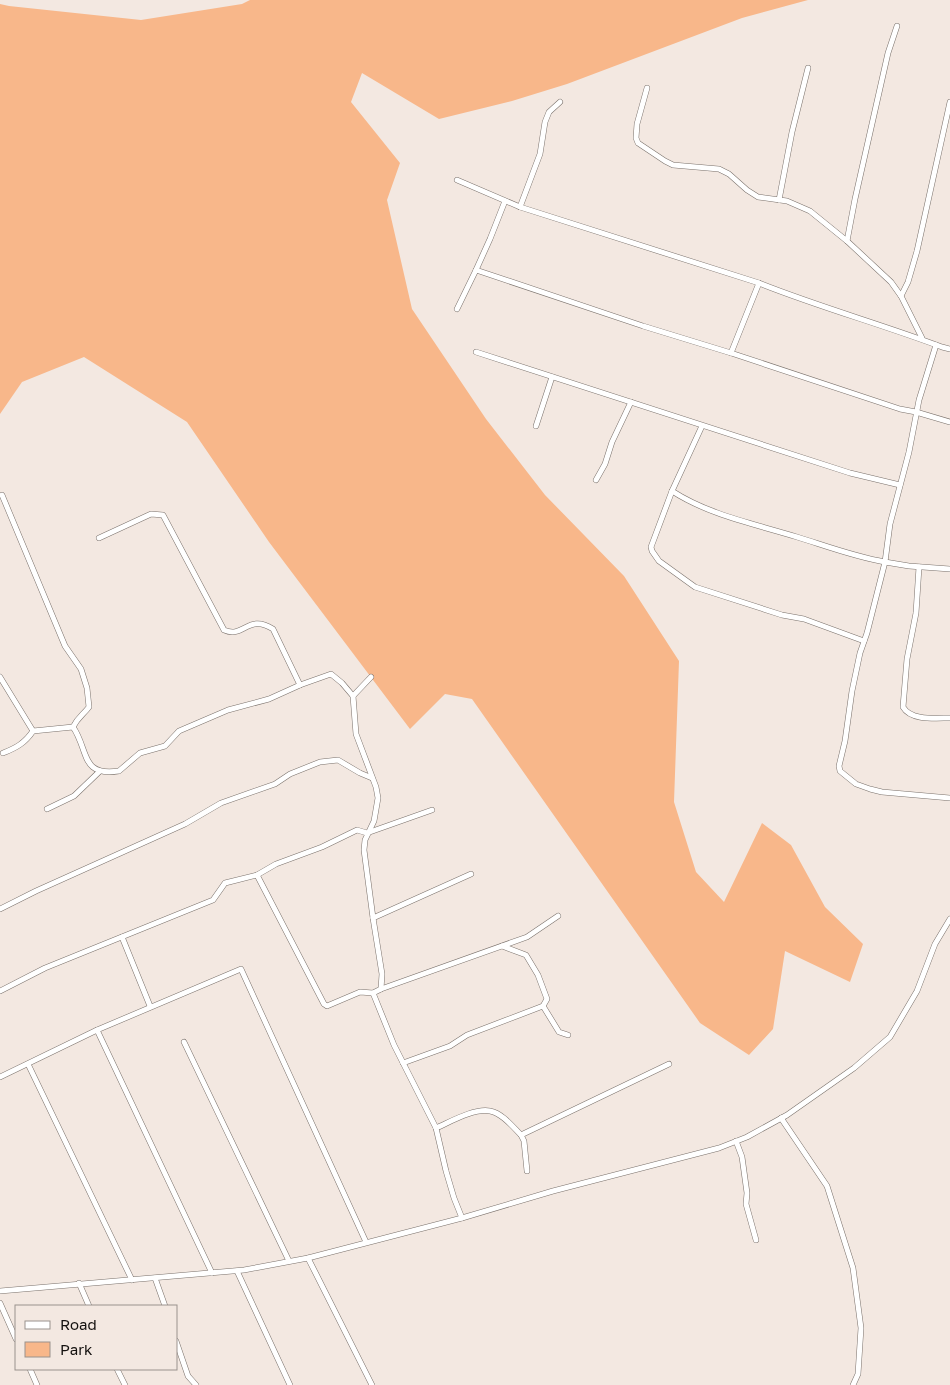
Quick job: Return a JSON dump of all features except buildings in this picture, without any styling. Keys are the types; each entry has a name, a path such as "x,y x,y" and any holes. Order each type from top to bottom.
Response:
{"street":[{"path":"848,241 855,199 888,53 898,26"},
{"path":"779,200 792,132 808,68"},
{"path":"647,88 637,124 636,138 638,143 673,165 719,169 729,174 758,197 793,204 810,212 848,241 891,282 901,296 922,338"},
{"path":"520,207 540,154 545,122 550,112 560,102"},
{"path":"901,296 908,282 917,251 950,102"},
{"path":"457,180 520,207 759,283 786,294 922,338 950,349"},
{"path":"457,309 490,239 505,200"},
{"path":"476,270 892,407 950,422"},
{"path":"731,354 759,283"},
{"path":"936,345 916,412 909,452 890,524 885,562 860,653 839,766 840,771 856,784 870,789 882,792 950,798"},
{"path":"476,352 850,474 900,486"},
{"path":"536,426 552,378"},
{"path":"596,480 631,402"},
{"path":"702,426 672,491 651,547 659,561 695,587 782,615 804,619 864,641"},
{"path":"672,491 714,512 828,548 885,562 950,569"},
{"path":"2,496 65,646 80,669 87,688 89,707 83,715 78,717 73,727"},
{"path":"99,538 151,514 163,515 221,627 228,632 234,632 261,623 273,629 300,685"},
{"path":"919,567 916,613 907,659 903,707 908,712 920,717 950,718"},
{"path":"73,727 79,736 84,756 93,768 100,771 119,771 140,753 165,746 179,730 228,710 269,699 331,674 342,683 353,696 356,734 378,798 374,821 367,833 364,850 382,974 381,989"},
{"path":"0,677 33,731"},
{"path":"353,696 371,677"},
{"path":"33,731 73,727"},
{"path":"3,753 18,747 27,740 33,731"},
{"path":"0,910 36,891 185,824 221,803 275,784 290,774 320,762 338,760 372,778"},
{"path":"47,808 74,796 100,771"},
{"path":"0,991 46,968 213,900 225,883 257,875 276,864 322,847 357,830 367,833 432,810"},
{"path":"373,918 471,874"},
{"path":"257,875 324,1004 329,1005 360,992 373,993 527,937 558,916"},
{"path":"0,1291 236,1271 308,1258 462,1218 553,1191 711,1151 736,1142 781,1118 854,1068 890,1037 917,992 935,944 950,919"},
{"path":"122,937 150,1006"},
{"path":"403,1063 450,1046 467,1035 543,1006 547,999 538,975 526,956 502,945"},
{"path":"0,1077 96,1030 241,968 366,1242"},
{"path":"373,993 391,1038 436,1128 446,1170 462,1218"},
{"path":"543,1006 558,1032 568,1034"},
{"path":"96,1030 212,1273"},
{"path":"184,1042 288,1262"},
{"path":"28,1064 132,1280"},
{"path":"521,1135 669,1064"},
{"path":"436,1128 471,1113 490,1111 504,1118 521,1135 524,1141 527,1171"},
{"path":"781,1118 827,1186 853,1268 861,1328 858,1374 853,1385"},
{"path":"736,1142 742,1157 746,1204 756,1240"},
{"path":"308,1258 372,1385"},
{"path":"236,1271 290,1385"},
{"path":"155,1278 165,1305"},
{"path":"79,1284 90,1305"},
{"path":"0,1303 15,1337"},
{"path":"178,1347 188,1376 196,1385"},
{"path":"30,1370 37,1385"},
{"path":"118,1370 125,1385"}],"green space":[{"path":"250,0 808,0 742,18 567,84 512,101 439,119 362,73 351,102 400,163 387,200 412,309 486,419 545,495 624,576 679,661 674,802 696,872 724,902 762,823 791,845 825,907 863,944 850,982 785,951 773,1029 749,1055 700,1023 472,699 445,694 410,729 269,542 187,422 84,357 22,382 0,414 0,4 141,20 242,4"}]}
